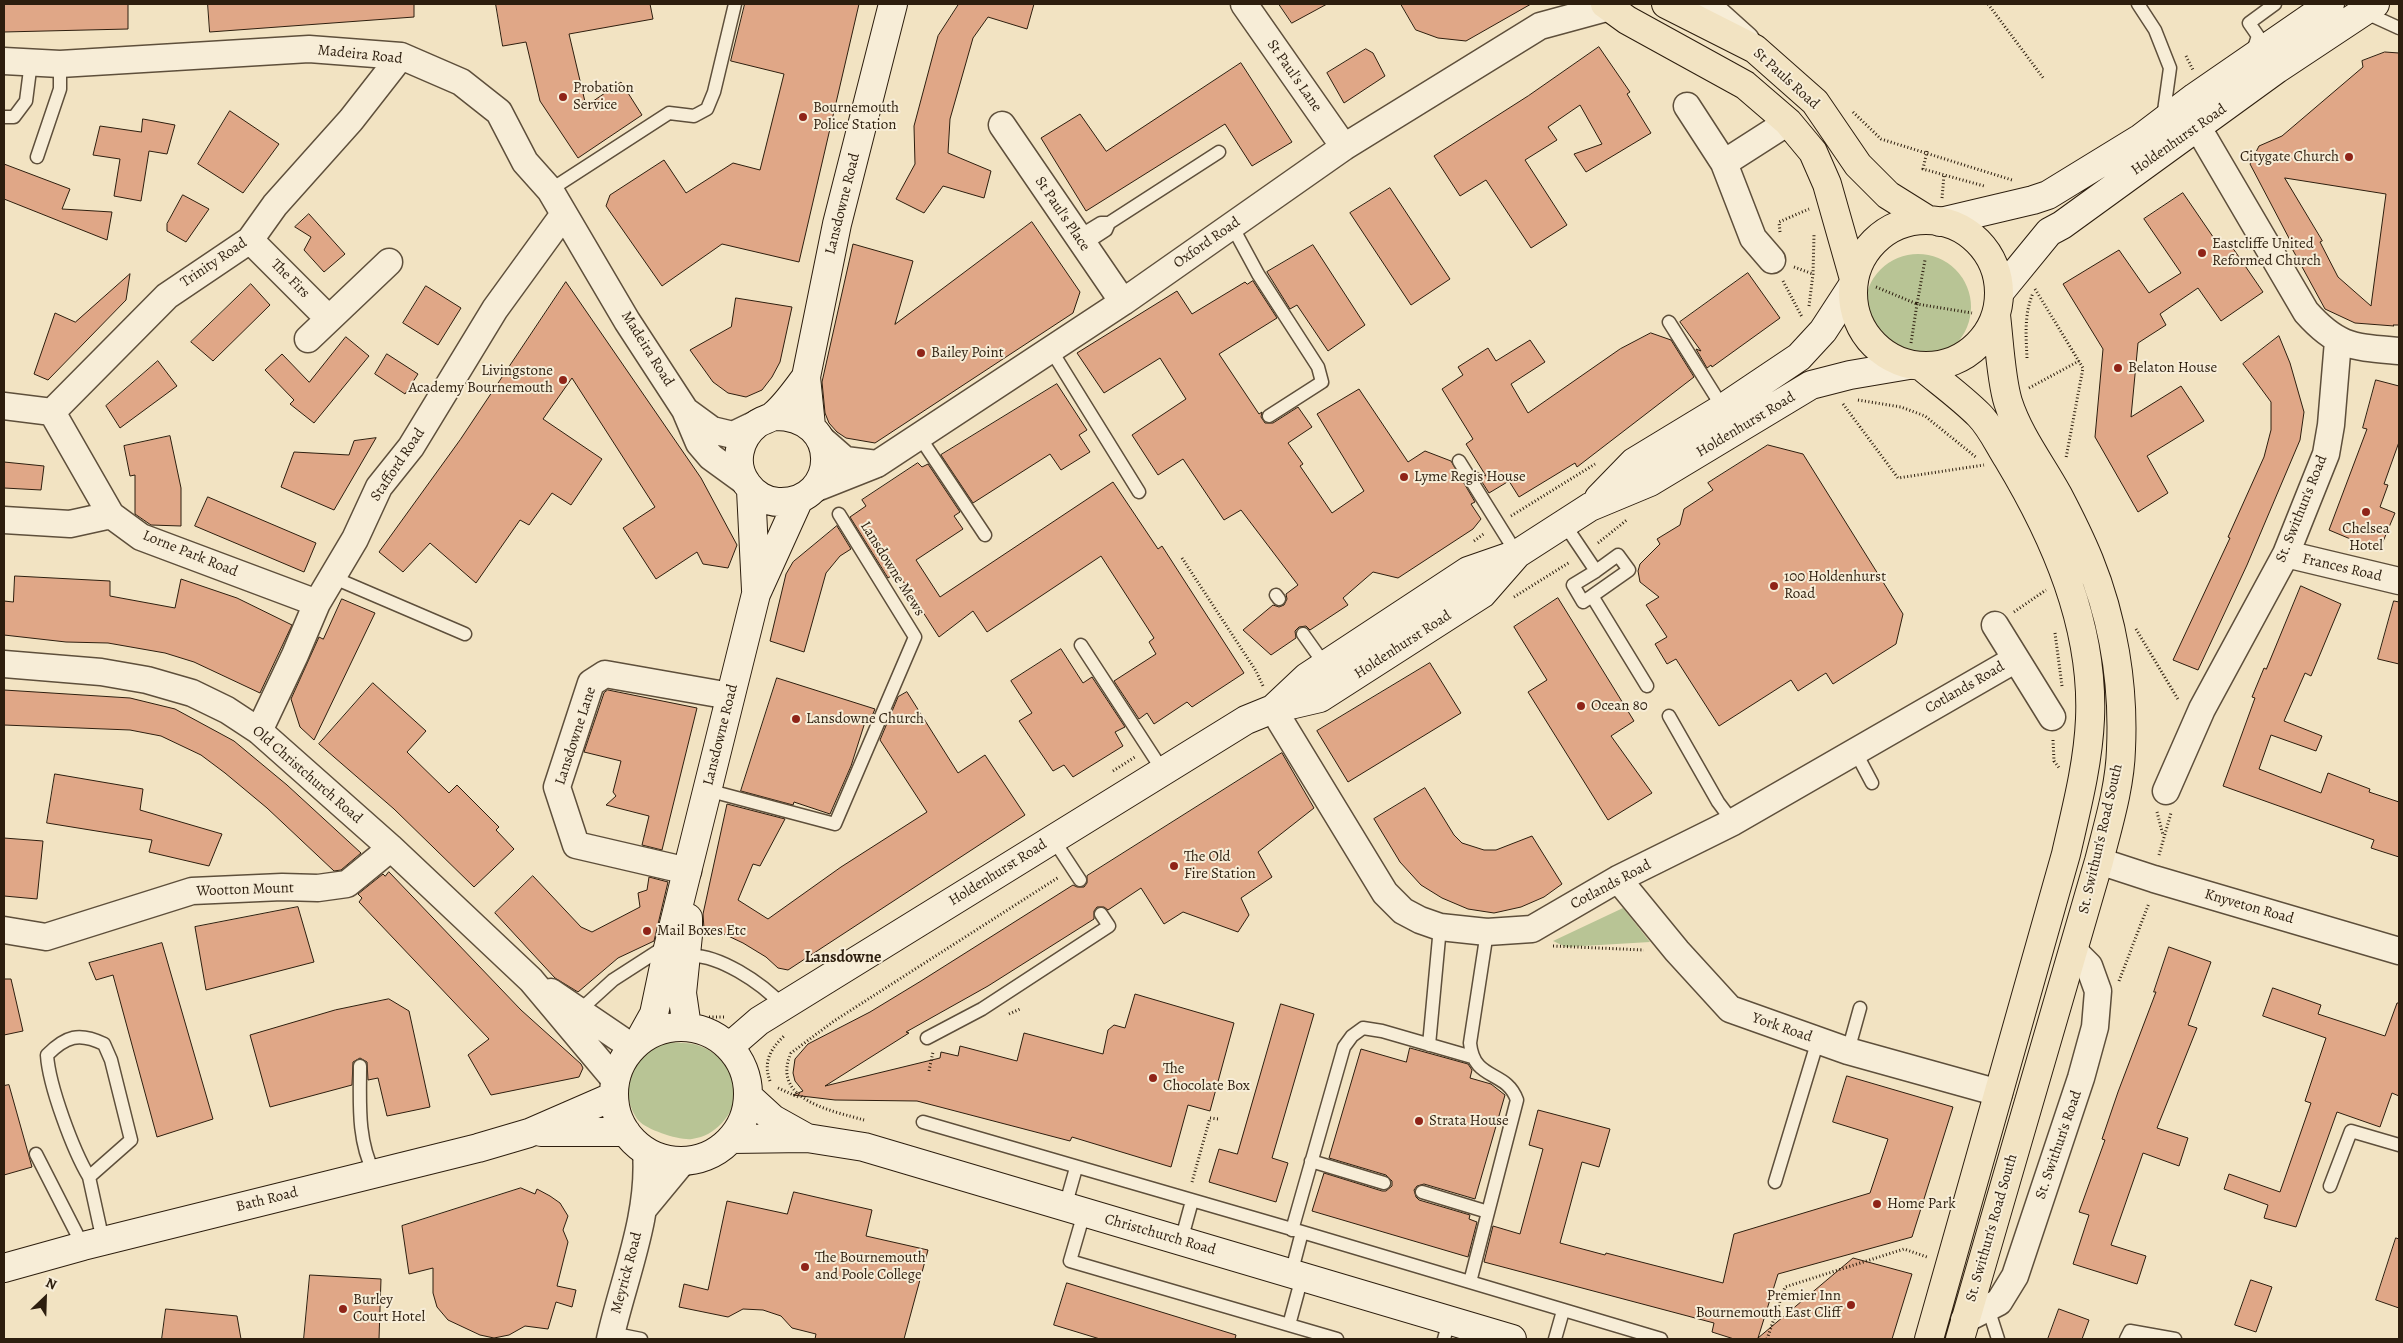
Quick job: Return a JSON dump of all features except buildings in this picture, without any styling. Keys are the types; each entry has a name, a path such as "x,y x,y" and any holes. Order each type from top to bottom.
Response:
{"main road":[{"name":"Lansdowne Road","path":"815,432 806,378 837,224 893,4"},
{"name":"St Pauls Road","path":"1666,4 1755,49 1814,102 1858,166 1888,195 1936,214 1968,234 1984,249 1994,269 1989,307"},
{"name":"Holdenhurst Road","path":"1936,214 2033,200 2048,195 2141,138 2248,60 2330,4"},
{"name":"St Pauls Road","path":"1608,6 1627,20 1745,85 1788,122 1813,152 1827,184 1860,284 1853,300 1859,324 1871,342 1888,356 1914,358"},
{"name":"Holdenhurst Road","path":"1989,307 2049,232 2062,225 2277,69 2370,8"},
{"path":"1860,284 1858,265 1870,246 1886,232 1906,223 1936,214"},
{"name":"Holdenhurst Road","path":"729,1047 759,1021 1246,720 1266,693 1307,677 1468,571 1517,554 1565,525 1590,507 1634,462 1723,408 1799,358 1860,284"},
{"path":"1914,358 1945,364 1967,354 1984,337 1989,307"},
{"name":"St. Swithun's Road South","path":"1971,1323 2099,861 2115,795 2121,750 2120,705 2115,654 2106,609 2089,560 2057,494 2031,452 2008,401 1989,307"},
{"name":"Holdenhurst Road","path":"1590,507 1650,482 1811,386 1914,358"},
{"name":"St. Swithun's Road South","path":"1914,358 1980,416 2023,484 2064,568 2085,649 2090,718 2080,788 2066,854 1929,1339"},
{"name":"Lansdowne Road","path":"766,419 806,378"},
{"path":"787,416 800,419 815,432 825,450 825,464 821,478 807,494 787,502 774,502 762,498 748,485 740,468 739,454 742,442 749,430 766,419 787,416"},
{"name":"Lansdowne Road","path":"748,485 756,594"},
{"name":"Lansdowne Road","path":"636,1044 654,1014 677,954 688,873 756,594 807,494"},
{"name":"Holdenhurst Road","path":"1266,693 1320,698 1482,594 1517,554"},
{"name":"Lansdowne Road","path":"677,954 682,993 695,1019"},
{"path":"695,1019 703,1030 717,1037 729,1047 741,1064 749,1097 742,1123 731,1139 709,1154 683,1161 664,1158 646,1151 626,1132 617,1114 614,1088 622,1062 636,1044 654,1032 695,1019"},
{"name":"Bath Road","path":"4,1268 93,1243 478,1148 529,1132 614,1088"},
{"name":"Christchurch Road","path":"749,1097 773,1119 807,1138"},
{"name":"Bath Road","path":"529,1132 626,1132"},
{"name":"Christchurch Road","path":"731,1139 807,1138 864,1147 1297,1276 1446,1330 1512,1339"}],"street":[{"name":"St Paul's Lane","path":"1244,4 1344,147"},
{"path":"1706,4 1755,49"},
{"name":"Oxford Road","path":"807,494 877,464 1122,302 1344,147 1545,15 1608,6"},
{"name":"Madeira Road","path":"4,62 60,64 309,49 401,56 460,82 499,112 526,162 550,190 628,321 685,410 699,443 711,457 748,485"},
{"name":"Trinity Road","path":"52,412 122,343 166,296 250,240 275,205 351,120 401,56"},
{"path":"1687,106 1724,163 1747,241 1772,260"},
{"name":"St Pauls Road","path":"1724,163 1788,122"},
{"name":"St Paul's Place","path":"1002,125 1122,302"},
{"path":"2197,126 2306,312 2321,329 2338,340 2358,348 2399,351"},
{"name":"Stafford Road","path":"259,731 317,603 355,540 379,487 411,447 495,309 564,214"},
{"name":"The Firs","path":"250,240 329,319"},
{"path":"308,340 389,262"},
{"name":"St. Swithun's Road","path":"2166,791 2202,709 2286,554 2326,454 2331,425 2338,340"},
{"path":"4,406 52,412"},
{"name":"Madeira Road","path":"685,410 712,430 733,436 766,419"},
{"name":"Lorne Park Road","path":"52,412 111,515 141,537 317,603"},
{"path":"815,432 845,460 877,464"},
{"path":"4,520 70,524 111,515"},
{"name":"Frances Road","path":"2286,554 2399,581"},
{"path":"1995,625 2052,717"},
{"name":"Cotlands Road","path":"1266,693 1385,893 1403,911 1420,920 1440,927 1487,932 1532,929 1618,879 1733,822 2016,659"},
{"name":"Old Christchurch Road","path":"4,664 101,672 155,682 192,693 227,710 259,731 391,848 531,980 614,1088"},
{"name":"Lansdowne Lane","path":"688,873 576,845 557,787 591,683 605,674 730,696"},
{"name":"Wootton Mount","path":"4,930 46,937 192,891 282,887 318,888 347,884 391,848"},
{"name":"Knyveton Road","path":"2099,861 2399,952"},
{"name":"York Road","path":"1618,879 1677,951 1730,1010 1848,1051 1999,1093"},
{"name":"St. Swithun's Road","path":"1971,1323 1999,1302 2015,1276 2081,1078 2095,1027 2098,991 2089,966 2074,951"},
{"name":"Old Christchurch Road","path":"531,980 636,1044"},
{"name":"Meyrick Road","path":"610,1336 645,1207 648,1173 646,1151"},
{"name":"Meyrick Road","path":"645,1207 683,1161"}],"lane":[{"path":"550,190 669,113 694,116 707,110 714,92 736,4"},
{"path":"2138,4 2155,30 2170,68 2164,111 2141,138"},
{"path":"2248,60 2258,39 2247,21 2275,4"},
{"path":"2370,8 2399,28"},
{"path":"4,117 14,117 26,101 31,62"},
{"path":"37,157 60,89 60,64"},
{"path":"1080,241 1101,223 1109,223 1219,152"},
{"path":"1232,226 1258,274 1318,367 1322,382 1269,416"},
{"path":"1669,322 1723,408"},
{"path":"1051,350 1139,492"},
{"path":"919,436 985,535"},
{"path":"1459,461 1517,554"},
{"name":"Lansdowne Mews","path":"707,790 835,824 915,637 839,514"},
{"path":"1565,525 1596,571"},
{"path":"1618,555 1629,570 1583,602 1573,584 1596,571 1618,555"},
{"path":"332,577 465,634"},
{"path":"1592,596 1647,686"},
{"path":"1304,634 1325,665"},
{"path":"1081,645 1163,771"},
{"path":"1669,716 1718,802 1733,822"},
{"path":"1855,751 1872,784"},
{"path":"1052,839 1080,880"},
{"path":"928,1038 982,1009 1033,978 1109,926 1101,914"},
{"path":"1429,1045 1440,927"},
{"path":"1470,1282 1517,1100 1513,1089 1499,1078 1483,1071 1472,1058 1470,1043 1487,932"},
{"path":"580,1010 613,980 658,951 677,954 698,954 727,965 774,996 783,1006"},
{"path":"1848,1051 1860,1008"},
{"path":"1289,1325 1297,1276 1297,1231 1311,1162 1344,1047 1352,1036 1363,1028 1382,1031 1472,1058"},
{"path":"89,1177 131,1140 111,1060 104,1044 90,1037 77,1037 60,1042 47,1055 48,1071 79,1161 89,1177 93,1243"},
{"path":"1775,1182 1818,1040"},
{"path":"360,1066 360,1128 365,1155 374,1173"},
{"path":"923,1122 1661,1339"},
{"path":"2330,1186 2351,1131 2399,1145"},
{"path":"36,1154 93,1243"},
{"path":"1311,1162 1384,1182"},
{"path":"1076,1168 1070,1261 1337,1339"},
{"path":"1422,1192 1488,1212"},
{"path":"1181,1241 1189,1201"},
{"path":"1555,1339 1563,1311"},
{"path":"1971,1323 1998,1339"},
{"path":"2126,1339 2130,1331 2174,1339"},
{"path":"610,1336 641,1339"}],"path":[{"path":"1988,4 2044,80"},
{"path":"1936,214 1944,175 1922,169 1927,151 2010,178 2033,200"},
{"path":"1806,317 1804,322 1772,260 1783,257 1779,222 1809,209 1811,217"},
{"path":"1808,307 1813,274 1812,226"},
{"path":"1914,358 1917,304 1925,260"},
{"path":"1860,284 1917,304 1989,307"},
{"path":"2026,324 2028,304 2035,288 2083,368 2065,461"},
{"path":"2028,388 2079,360"},
{"path":"1836,405 1857,400 1900,407 1925,416 1985,465 1898,478 1843,404"},
{"path":"1467,547 1499,524 1603,459"},
{"path":"1512,598 1585,553 1632,516"},
{"path":"1182,558 1256,670 1266,693"},
{"path":"1995,625 2046,590 2048,598"},
{"path":"2053,624 2063,689"},
{"path":"1108,774 1149,748"},
{"path":"2062,763 2062,776"},
{"path":"799,1097 788,1080 787,1068 791,1053 801,1044 1072,869"},
{"path":"1550,946 1677,951"},
{"path":"695,1019 726,1017 732,1013"},
{"path":"789,1032 771,1050 766,1071 772,1085 828,1110 873,1123 864,1147"},
{"path":"1189,1201 1210,1118 1219,1119"},
{"path":"1767,1339 1785,1287 1904,1249 1949,1265"}],"green space":[{"path":"1918,254 1938,258 1956,269 1967,287 1971,307 1967,327 1956,345 1938,356 1918,360 1898,356 1880,345 1869,327 1865,307 1869,287 1880,269 1898,258"},
{"path":"1623,908 1650,942 1566,947 1553,941"},
{"path":"666,1042 692,1044 711,1052 728,1069 732,1079 734,1102 730,1113 719,1126 697,1138 680,1138 649,1128 637,1119 629,1101 629,1081 636,1065 649,1052"}],"place":[{"name":"Probation Service","path":"563,97"},
{"name":"Bournemouth Police Station","path":"803,117"},
{"name":"Citygate Church","path":"2349,157"},
{"name":"Eastcliffe United Reformed Church","path":"2202,253"},
{"name":"Bailey Point","path":"921,353"},
{"name":"Belaton House","path":"2118,368"},
{"name":"Livingstone Academy Bournemouth","path":"563,380"},
{"name":"Lyme Regis House","path":"1404,477"},
{"name":"Chelsea Hotel","path":"2366,512"},
{"name":"100 Holdenhurst Road","path":"1774,586"},
{"name":"Ocean 80","path":"1581,706"},
{"name":"Lansdowne Church","path":"796,719"},
{"name":"The Old Fire Station","path":"1174,866"},
{"name":"Mail Boxes Etc","path":"647,931"},
{"name":"The Chocolate Box","path":"1153,1078"},
{"name":"Strata House","path":"1419,1121"},
{"name":"Home Park","path":"1877,1204"},
{"name":"The Bournemouth and Poole College","path":"805,1267"},
{"name":"Premier Inn Bournemouth East Cliff","path":"1851,1305"},
{"name":"Burley Court Hotel","path":"343,1309"}],"district":[{"name":"Lansdowne","path":"843,958"}]}
